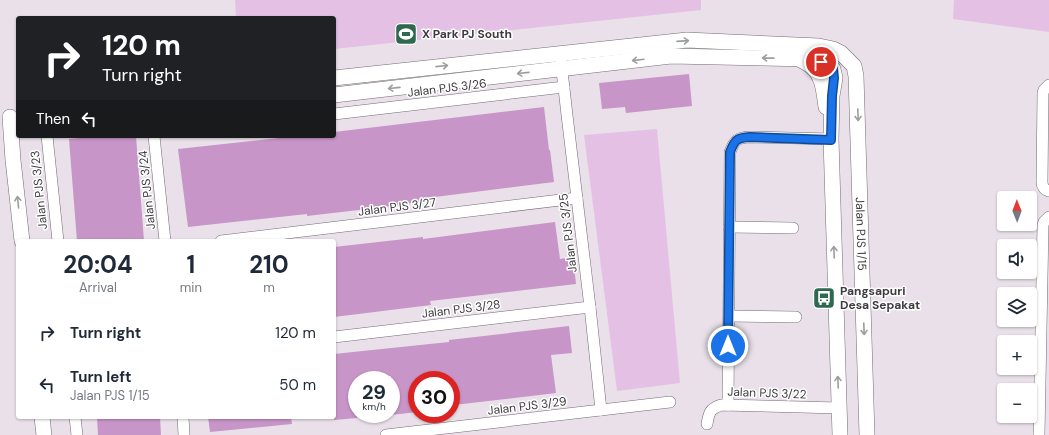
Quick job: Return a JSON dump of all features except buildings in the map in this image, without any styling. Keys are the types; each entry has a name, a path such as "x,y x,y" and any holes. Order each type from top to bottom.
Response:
{"main road":[{"path":"336,78 687,40 819,46 833,49 847,59 833,69"},
{"path":"336,95 670,56 812,59 827,64 833,69 834,78 831,140 840,435"},
{"path":"798,59 811,66 819,76 824,89 831,140"},
{"name":"Jalan PJS 1/15","path":"847,59 854,66 856,76 868,433"},
{"path":"9,117 22,239"},
{"path":"42,419 44,435"}],"street":[{"name":"Jalan PJS 3/25","path":"561,54 601,410"},
{"path":"1048,86 1043,93 1042,186 1049,191"},
{"name":"Jalan PJS 3/26","path":"336,114 564,87"},
{"path":"728,405 730,152 733,144 739,138 750,137 831,140"},
{"name":"Jalan PJS 3/23","path":"47,138 58,239"},
{"name":"Jalan PJS 3/24","path":"154,138 165,239"},
{"name":"Jalan PJS 3/27","path":"238,239 577,198"},
{"path":"1039,435 1045,340 1043,229 1044,222 1049,217"},
{"path":"730,227 793,228"},
{"name":"Jalan PJS 3/28","path":"336,337 590,307"},
{"path":"729,316 796,317"},
{"name":"Jalan PJS 3/29","path":"386,435 670,402"},
{"name":"Jalan PJS 3/22","path":"707,424 708,415 713,408 721,405 839,408"},
{"path":"75,419 77,435"},
{"path":"183,419 184,435"}],"shaded area":[{"name":"X Park PJ South","path":"235,0 701,0 701,10 336,49 336,16 236,16"},
{"path":"954,0 1049,0 1049,32 953,19"},
{"path":"657,129 680,383 617,391 584,135"}],"place":[{"name":"X Park PJ South","path":"406,34"},
{"name":"Pangsapuri Desa Sepakat","path":"824,298"}],"route":[{"path":"728,346 730,152 733,144 739,138 750,137 831,140 834,78 833,69 827,64 821,62"}]}
